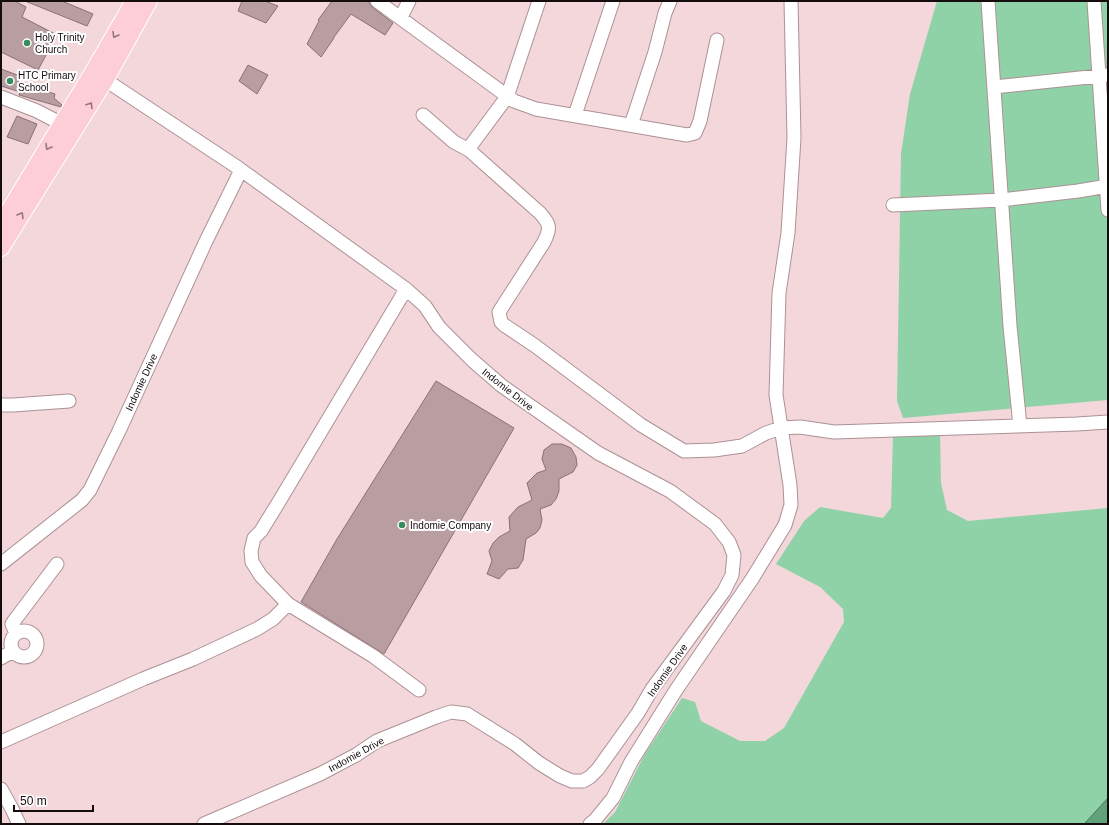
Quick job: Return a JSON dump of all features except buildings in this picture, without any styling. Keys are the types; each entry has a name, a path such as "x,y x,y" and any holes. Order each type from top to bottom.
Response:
{"main road":[{"path":"1,248 99,76 134,1"},
{"path":"1,224 62,124 99,76 149,1"}],"street":[{"path":"377,1 401,17 514,101 533,108 687,135 695,133 700,121 717,40"},
{"path":"401,17 409,1"},
{"path":"469,150 507,97 539,1"},
{"path":"575,115 613,1"},
{"path":"631,125 670,1"},
{"path":"590,824 613,798 635,755 676,690 752,579 786,525 791,505 790,485 776,395 779,292 788,233 794,138 791,1"},
{"path":"988,1 1010,326 1020,426"},
{"path":"1094,1 1104,76 1108,210"},
{"name":"Indomie Drive","path":"99,76 241,170 406,289 425,306 439,328 502,386 598,453 670,491 715,524 729,542 734,556 732,575 724,591 652,689 638,712 598,769 590,777 582,781 572,781 560,776 539,763 515,744 467,714 452,712 377,741 356,755 320,774 204,824"},
{"path":"994,87 1104,76"},
{"path":"1,97 37,111 62,124"},
{"path":"423,115 454,142 469,150 540,213 549,224 548,233 544,242 499,312 501,322 641,425 684,451 714,450 742,446 766,432 781,428 800,427 834,432 1108,422"},
{"name":"Indomie Drive","path":"1,564 82,500 90,490 206,241 241,170"},
{"path":"894,204 1001,200 1107,186"},
{"path":"406,289 261,531 254,538 250,551 252,562 261,576 288,604 373,656 419,690"},
{"path":"1,405 69,401"},
{"path":"16,633 12,624 57,564"},
{"path":"1,742 136,682 193,659 257,629 273,619 288,604"},
{"path":"23,631 29,632 34,636 36,643 35,649 31,654 24,656 18,655 13,651 11,645 12,638 16,633 23,631"},
{"path":"1,658 13,651"},
{"path":"1,789 18,824"}],"shaded area":[{"path":"937,1 1108,1 1108,400 903,418 897,401 901,154 910,94"},
{"path":"940,432 941,483 947,510 968,521 1108,508 1108,798 1084,824 603,824 615,812 645,754 682,698 695,702 701,721 740,741 765,741 784,728 844,622 843,609 820,587 776,564 804,521 820,507 883,518 891,508 893,436"},
{"path":"1108,798 1108,824 1084,824"}],"place":[{"name":"Holy Trinity Church","path":"27,43"},
{"name":"HTC Primary School","path":"10,81"},
{"name":"Indomie Company","path":"402,525"}]}
